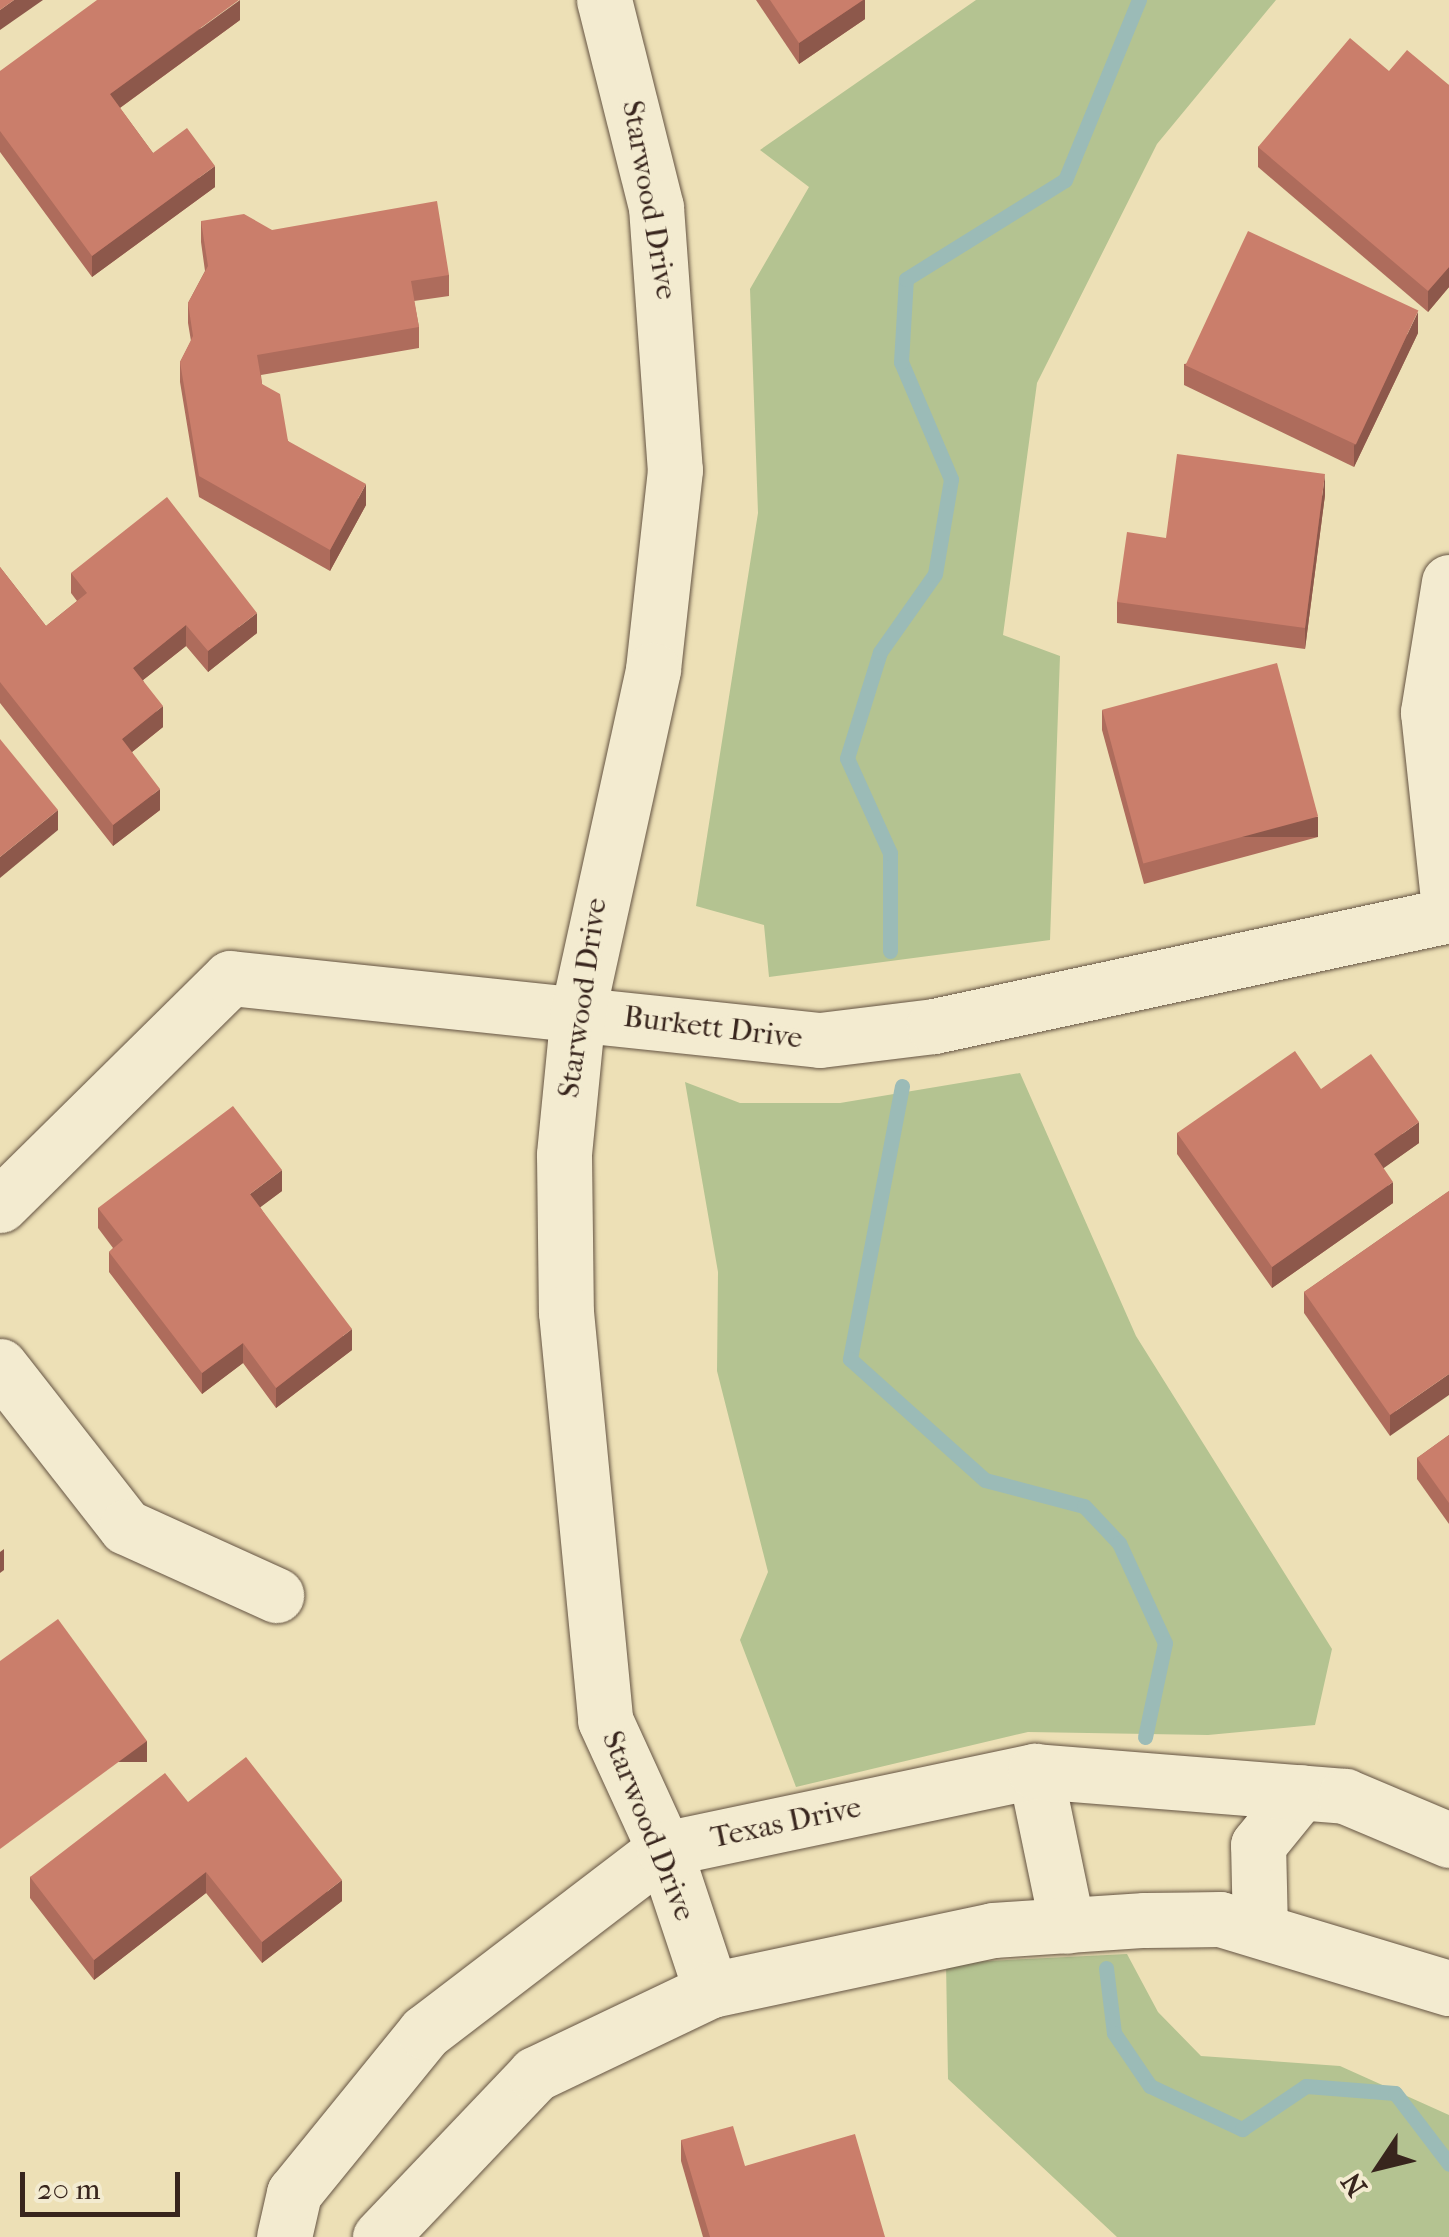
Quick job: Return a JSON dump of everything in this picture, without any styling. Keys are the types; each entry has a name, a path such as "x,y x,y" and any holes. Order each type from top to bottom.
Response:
{"street":[{"name":"Starwood Drive","path":"604,0 656,207 675,470 653,670 578,1011 563,1187 566,1312 605,1720 664,1849 711,1990"},
{"path":"1449,582 1428,712 1449,908"},
{"name":"Burkett Drive","path":"0,1205 230,978 578,1011 747,1035 880,1035 1449,916"},
{"path":"0,1366 126,1527 276,1595"},
{"path":"1035,1771 1067,1926"},
{"name":"Texas Drive","path":"284,2237 294,2193 425,2032 664,1849 1035,1771 1345,1796 1449,1840"},
{"path":"1260,1930 1258,1846 1301,1792"},
{"path":"380,2237 536,2074 711,1990 993,1930 1220,1920 1449,1988"}],"green space":[{"path":"976,0 1276,0 1157,144 1037,383 1003,635 1060,656 1050,940 769,977 764,925 696,906 758,513 750,289 809,187 760,150"},
{"path":"1020,1073 1136,1336 1332,1649 1315,1725 1208,1735 1028,1732 796,1787 740,1640 768,1572 717,1371 718,1272 685,1082 740,1103 840,1103"},
{"path":"1127,1954 1158,2012 1201,2056 1340,2066 1449,2115 1449,2237 1117,2237 948,2079 946,1963"}],"building":[{"path":"0,0 14,0 0,10"},
{"path":"97,0 239,0 110,94 153,153 187,128 215,166 92,256 0,131 0,71"},
{"path":"770,0 863,0 799,43"},
{"path":"1350,38 1389,71 1407,50 1449,85 1449,267 1428,291 1258,147"},
{"path":"437,201 449,275 411,281 419,327 257,355 262,384 280,394 288,441 366,484 330,550 199,476 180,362 193,336 188,303 208,266 201,221 244,214 272,230"},
{"path":"1248,231 1418,310 1356,445 1185,365"},
{"path":"1177,454 1325,474 1305,628 1117,602 1127,532 1166,538"},
{"path":"167,497 257,613 208,651 186,625 133,668 163,706 122,739 160,789 113,825 0,682 0,567 46,626 87,593 71,573"},
{"path":"1277,663 1318,817 1143,863 1102,710"},
{"path":"0,739 58,810 0,857"},
{"path":"1295,1051 1321,1089 1371,1054 1419,1122 1374,1154 1393,1182 1272,1267 1177,1133"},
{"path":"233,1106 282,1170 250,1194 352,1329 276,1388 243,1343 202,1373 109,1252 123,1240 98,1208"},
{"path":"1449,1191 1449,1374 1390,1415 1304,1292"},
{"path":"1449,1435 1449,1503 1417,1458"},
{"path":"58,1619 147,1741 0,1849 0,1661"},
{"path":"246,1757 342,1880 262,1942 206,1872 94,1960 30,1877 165,1773 188,1802"},
{"path":"733,2126 745,2166 855,2134 885,2237 710,2237 681,2140"}],"waterway":[{"path":"890,951 890,853 847,758 880,652 935,574 951,479 901,362 906,279 1065,180 1139,0"},
{"path":"902,1086 850,1359 985,1480 1084,1506 1119,1543 1165,1643 1145,1737"},
{"path":"1106,1968 1114,2033 1150,2086 1242,2129 1306,2086 1395,2093 1449,2164"}]}
